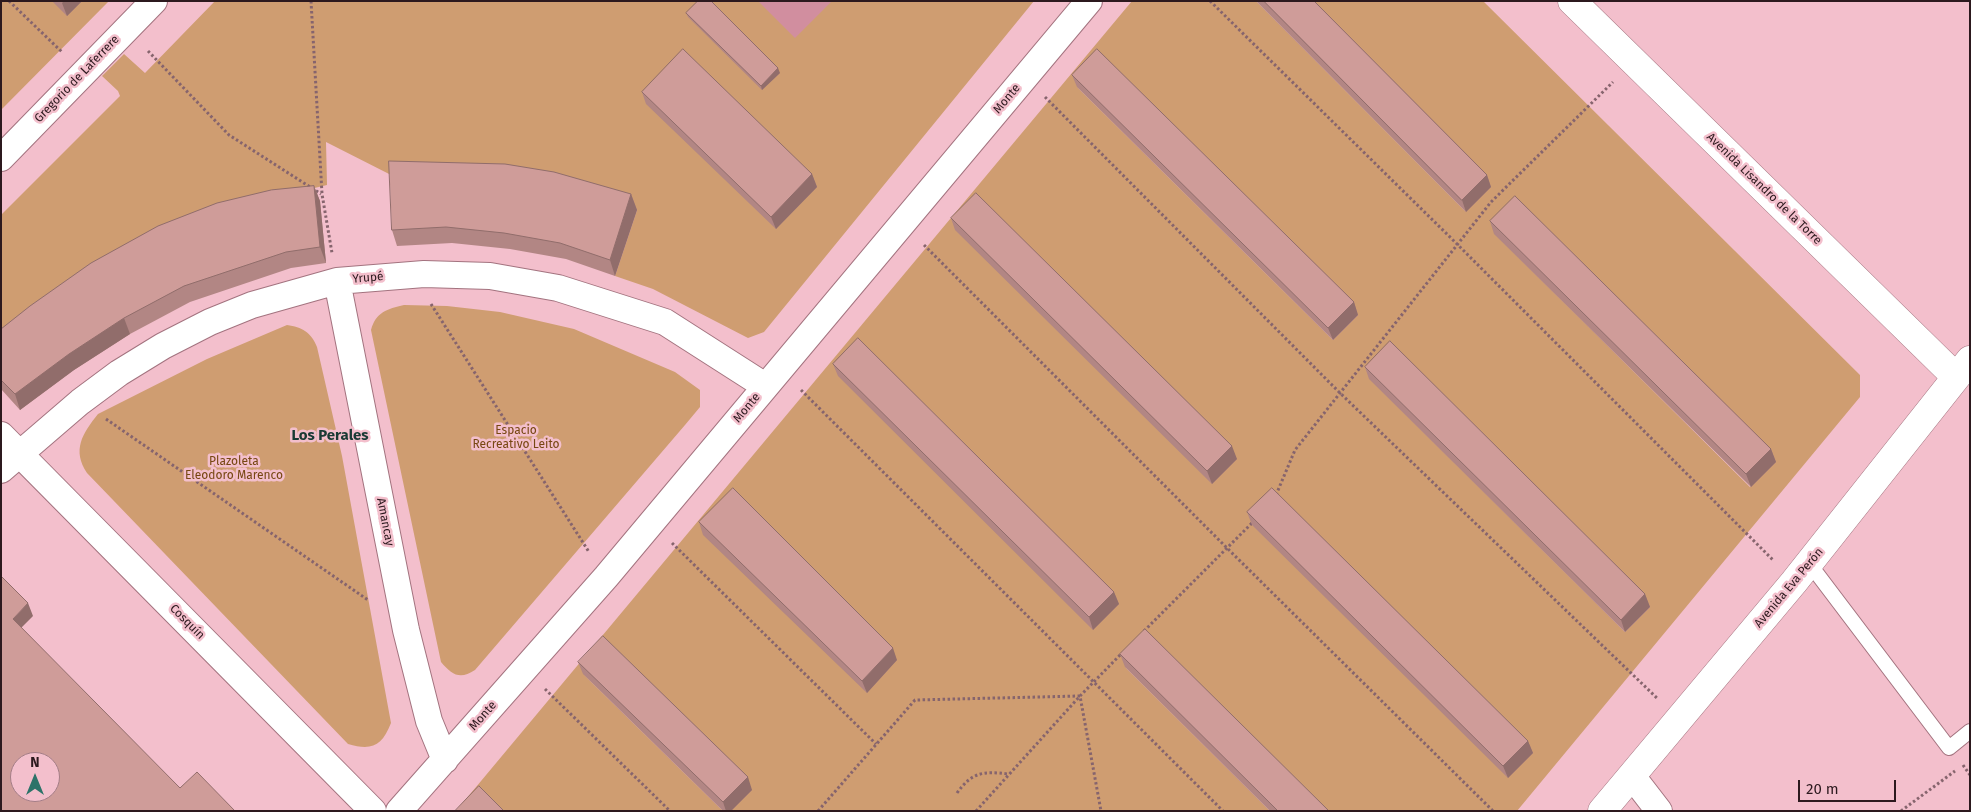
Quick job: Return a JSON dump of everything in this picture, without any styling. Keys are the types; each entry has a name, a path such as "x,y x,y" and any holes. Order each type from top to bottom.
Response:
{"main road":[{"name":"Avenida Lisandro de la Torre","path":"1572,1 1633,62 1963,369"},
{"name":"Avenida Eva Perón","path":"1602,811 1802,573 1963,369"}],"street":[{"name":"Gregorio de Laferrere","path":"1,158 154,1"},
{"name":"Monte","path":"398,811 606,577 1089,1"},
{"name":"Yrupé","path":"11,462 80,402 119,373 148,355 210,322 261,302 337,281 412,274 490,276 558,288 665,322 772,377"},
{"name":"Amancay","path":"337,281 406,630 429,721 444,760"},
{"name":"Cosquín","path":"1,435 11,462 373,811"},
{"path":"1632,776 1659,811"}],"lane":[{"path":"1802,573 1949,748 1970,731"}],"path":[{"path":"9,1 84,74"},
{"path":"311,1 322,194 337,281"},
{"path":"1210,1 1457,244 1802,573"},
{"path":"126,28 229,135 322,194"},
{"path":"1272,504 1295,450 1491,202 1633,62"},
{"path":"1025,78 1340,393 1678,719"},
{"path":"902,223 1493,811"},
{"path":"412,274 606,577"},
{"path":"772,377 1094,681 1223,811"},
{"path":"80,402 368,599 406,630"},
{"path":"1143,632 1259,516"},
{"path":"652,523 876,744"},
{"path":"976,811 1080,696 1129,646"},
{"path":"525,669 670,811"},
{"path":"818,811 915,700 1080,696"},
{"path":"1080,696 1101,811"},
{"path":"1901,811 1962,765"},
{"path":"957,793 972,777 988,772 1008,774"}],"green space":[{"path":"1,1 109,1 1,110"},
{"path":"215,1 1034,1 764,332 748,338 653,289 615,276 637,210 395,177 326,142 327,185 277,197 1,344 1,215 120,96 118,91 102,76 124,54 145,73"},
{"path":"1132,1 1256,1 1466,212 1306,1 1483,1 1860,375 1860,397 1517,811 1321,811 1125,667 1270,811 731,811 583,674 723,811 456,811","holes":["1077,87 1358,315 1333,340","1495,234 1775,461 1750,487","1370,379 1650,607 1625,632"]},
{"name":"Espacio Recreativo Leito","path":"404,305 447,306 500,312 574,329 675,372 700,390 700,407 475,670 465,675 453,673 441,662 371,330 379,315 392,308"},
{"name":"Plazoleta Eleodoro Marenco","path":"287,325 305,331 317,347 342,456 391,723 384,737 375,745 364,747 348,744 87,473 80,457 81,442 87,428 98,414 207,359"}],"shaded area":[{"path":"758,1 832,1 795,38"}],"building":[{"path":"698,1 711,1 778,68 761,86 686,13"},
{"path":"1264,1 1314,1 1487,175 1462,200"},
{"path":"683,49 812,174 771,217 642,92"},
{"path":"1097,49 1354,302 1328,328 1072,75"},
{"path":"389,161 505,164 554,172 631,194 610,260 560,243 504,233 446,227 392,230"},
{"path":"314,186 320,247 286,252 184,286 124,318 69,354 15,394 1,380 1,329 91,263 158,226 217,203 271,190"},
{"path":"976,193 1232,446 1207,471 951,218"},
{"path":"1515,196 1771,449 1746,474 1490,221"},
{"path":"858,338 1114,592 1089,617 833,364"},
{"path":"1390,341 1645,594 1621,620 1365,367"},
{"path":"733,488 893,648 862,681 699,522"},
{"path":"1272,488 1528,741 1503,766 1247,512"},
{"path":"1,576 28,603 13,619 180,788 197,772 235,811 1,811"},
{"path":"1145,629 1329,811 1278,811 1120,654"},
{"path":"603,636 748,777 723,802 578,662"},
{"path":"479,786 504,811 455,811"}],"district":[{"name":"Los Perales","path":"330,436"}]}
